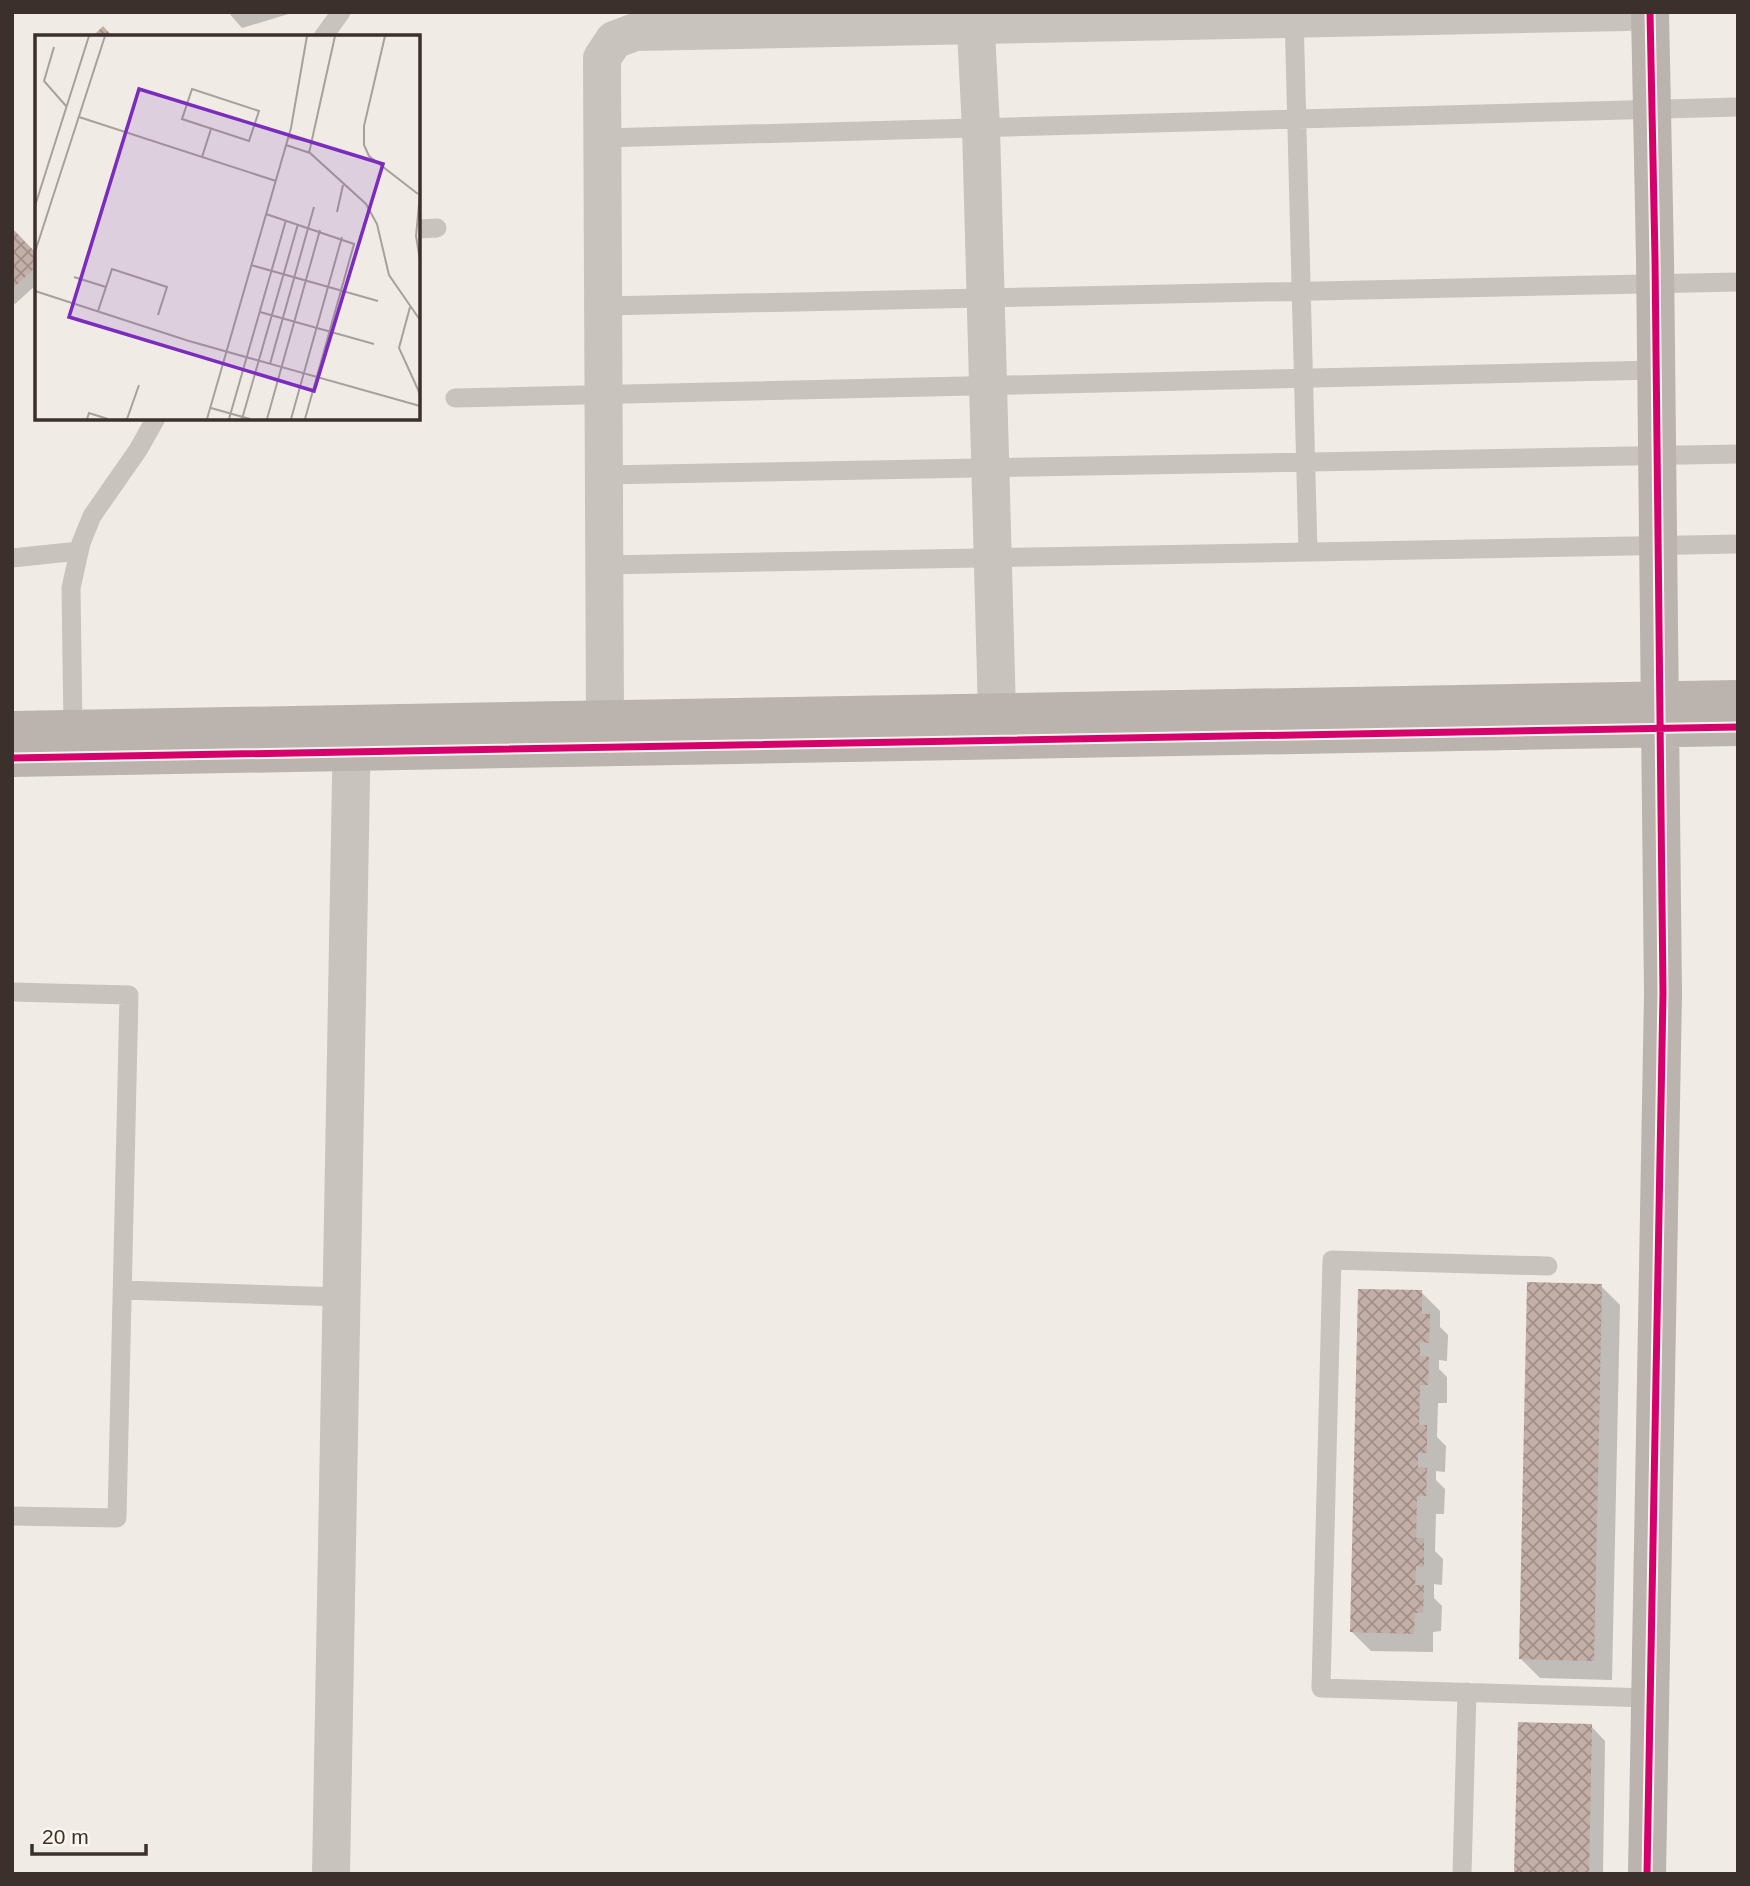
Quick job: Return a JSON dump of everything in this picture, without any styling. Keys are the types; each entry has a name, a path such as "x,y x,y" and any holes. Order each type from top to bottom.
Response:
{"street":[{"path":"605,719 602,58 614,40 635,32 975,19 1628,12"},
{"path":"1647,1874 1662,993 1650,12"},
{"path":"975,19 981,128 997,713"},
{"path":"12,730 73,729 351,738 1660,715 1738,699"},
{"path":"12,758 351,738 605,719 997,713 1660,715 1738,727"},
{"path":"331,1874 351,738"}],"lane":[{"path":"324,35 341,12"},
{"path":"1294,16 1308,552"},
{"path":"602,138 1738,107"},
{"path":"603,306 1738,282"},
{"path":"455,398 1656,370"},
{"path":"73,729 71,587 79,551 92,516 138,450 155,420"},
{"path":"604,475 1738,454"},
{"path":"604,565 1738,544"},
{"path":"12,558 79,551"},
{"path":"12,992 129,995 117,1518 12,1516"},
{"path":"1548,1266 1332,1260 1321,1688 1650,1698"},
{"path":"122,1290 341,1297"},
{"path":"1462,1874 1467,1692"}],"building":[{"path":"103,26 111,35 94,35"},
{"path":"12,228 35,252 35,268 12,289"},
{"path":"1527,1282 1602,1284 1594,1661 1519,1659"},
{"path":"1358,1289 1422,1290 1422,1314 1430,1314 1429,1343 1420,1342 1420,1356 1429,1357 1428,1385 1420,1385 1419,1425 1427,1425 1427,1453 1418,1453 1418,1467 1427,1468 1426,1496 1417,1496 1416,1538 1424,1538 1424,1567 1416,1566 1415,1585 1424,1585 1423,1613 1415,1613 1414,1634 1350,1632"},
{"path":"1518,1722 1592,1724 1589,1874 1514,1874"}],"cycle path":[{"path":"1647,1874 1663,993 1650,12"},
{"path":"12,758 1738,727"}]}
